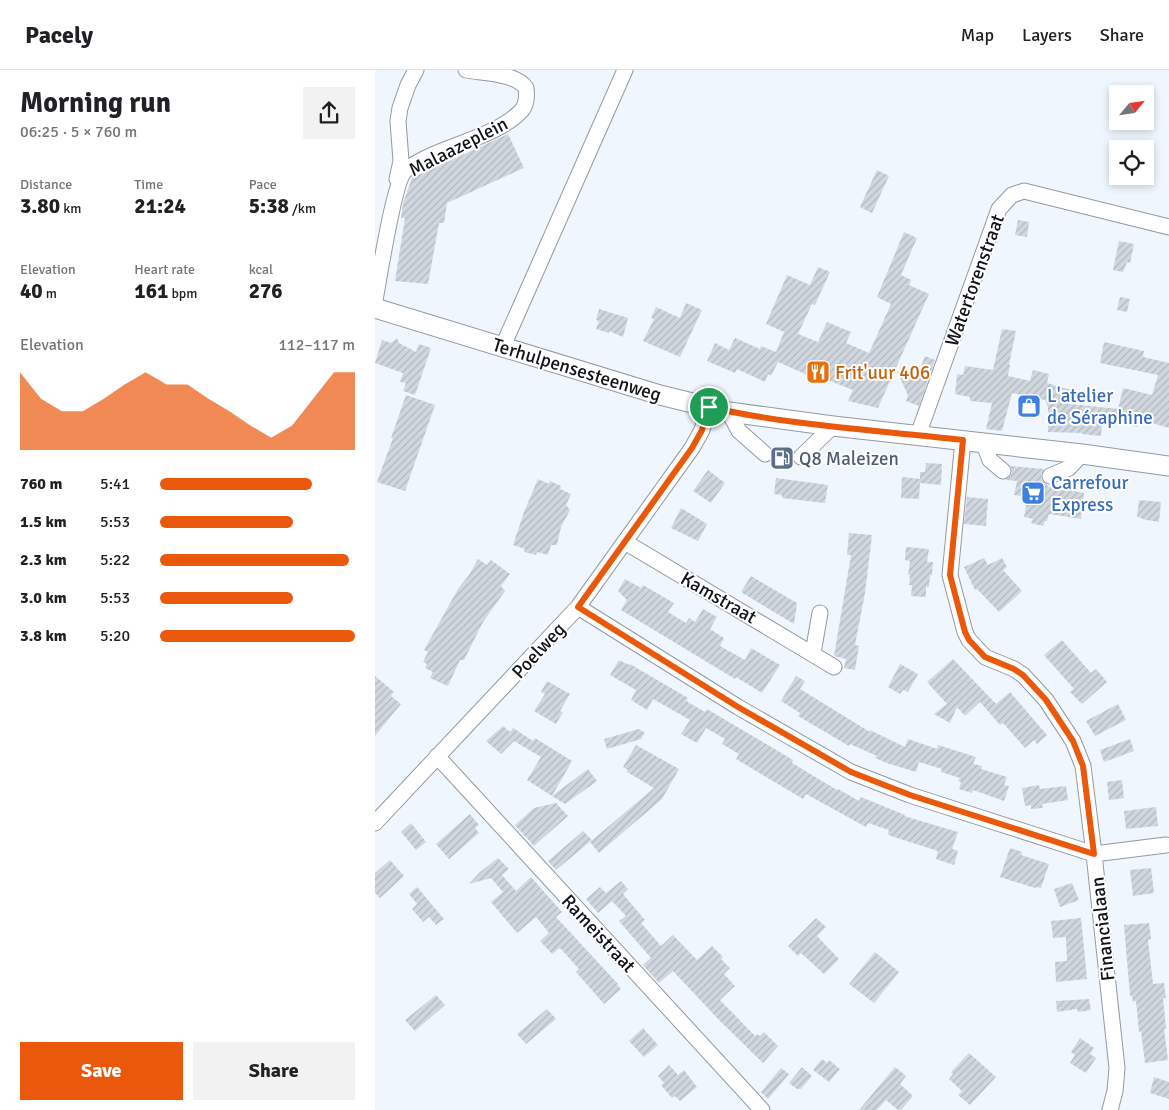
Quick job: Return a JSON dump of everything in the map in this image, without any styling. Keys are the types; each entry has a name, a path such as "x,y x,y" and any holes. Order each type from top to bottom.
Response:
{"main road":[{"name":"Terhulpensesteenweg","path":"375,308 659,395 729,412 1169,466"}],"street":[{"name":"Malaazeplein","path":"375,229 385,220 399,171 401,155 398,121 400,108 408,84 416,70"},
{"name":"Malaazeplein","path":"375,300 393,204 403,173 419,162 497,128 522,110 526,102 526,88 519,81 492,73 466,70"},
{"path":"503,346 625,70"},
{"name":"Watertorenstraat","path":"917,435 999,208 1012,195 1024,191 1169,227"},
{"name":"Poelweg","path":"375,824 578,607 692,448 702,430 709,407"},
{"path":"729,412 739,431 765,454"},
{"path":"801,458 833,426"},
{"name":"Financialaan","path":"963,440 950,575 965,632 969,640 985,657 1009,666 1023,675 1046,700 1073,741 1083,766 1117,1068 1115,1091 1110,1110"},
{"path":"984,444 990,460 1003,471"},
{"path":"1050,476 1069,468 1082,454"},
{"name":"Kamstraat","path":"625,542 834,666"},
{"path":"578,607 738,707 851,772 910,795 1094,854 1166,845"},
{"path":"813,653 820,613"},
{"name":"Rameistraat","path":"437,756 762,1110"}],"building":[{"path":"508,134 524,168 447,203 444,223 439,223 428,284 395,281 405,218 401,218 403,203 412,178"},
{"path":"877,170 889,176 872,213 860,207"},
{"path":"1018,220 1029,222 1027,237 1015,235"},
{"path":"904,232 917,238 901,275 911,280 909,285 929,294 878,408 848,401 853,390 825,379 821,381 778,362 771,376 768,374 765,382 737,369 735,373 707,361 715,343 729,350 735,338 760,349 761,346 776,352 784,332 766,324 787,275 810,285 818,267 830,272 815,305 812,304 798,334 818,342 827,322 851,332 846,343 869,353 891,304 877,297"},
{"path":"1119,241 1134,244 1130,263 1127,262 1123,272 1113,270"},
{"path":"1120,297 1130,299 1127,312 1117,310"},
{"path":"686,303 702,310 680,357 643,341 654,319 651,318 656,307 680,318"},
{"path":"599,309 628,318 623,337 609,331 609,333 596,329 599,321 596,320"},
{"path":"1002,329 1016,331 1008,376 1030,381 1033,370 1049,374 1047,383 1071,390 1070,404 1118,409 1123,388 1152,395 1158,375 1100,363 1104,342 1144,351 1143,357 1169,363 1169,428 1139,419 1137,427 1103,419 1101,436 1082,433 1048,432 1048,407 1045,400 1012,393 1002,431 986,429 992,403 970,401 970,397 955,394 957,374 963,375 965,366 993,370"},
{"path":"397,338 399,343 416,352 419,344 431,348 415,395 403,391 406,383 400,382 403,373 375,363 382,340 391,343"},
{"path":"925,356 935,360 919,406 906,401 908,395 897,372 916,379"},
{"path":"406,395 435,405 405,491 377,482"},
{"path":"926,463 942,464 941,485 920,483 919,499 901,498 902,477 920,479 920,472 925,472"},
{"path":"1011,466 1044,469 1041,479 1049,487 1084,493 1081,519 1049,514 1043,526 1031,523 1033,519 1024,517 1028,497 1014,495 1017,481 1006,480 1012,473"},
{"path":"708,470 725,483 711,503 693,491"},
{"path":"776,478 828,485 825,503 782,498 782,495 774,494"},
{"path":"538,479 549,484 550,481 561,486 560,489 571,494 566,505 570,510 561,527 557,545 551,545 548,555 537,552 536,555 524,552 525,549 513,545"},
{"path":"967,497 988,499 986,526 964,524"},
{"path":"1139,500 1161,502 1159,522 1137,517"},
{"path":"681,508 707,524 698,541 671,528"},
{"path":"849,533 872,535 865,593 855,645 859,646 855,670 844,668 846,659 834,656 851,555 847,555"},
{"path":"906,547 929,549 927,562 933,562 929,587 926,587 926,597 911,596 912,585 909,585 910,575 908,575 910,561 905,560"},
{"path":"984,558 988,565 1002,558 1007,567 1003,570 1022,591 999,612 977,589 975,590 964,567"},
{"path":"478,559 487,565 491,560 510,574 501,586 505,591 483,622 464,660 460,660 448,686 430,678 433,672 425,668 427,664 423,662 428,652 424,650 458,589"},
{"path":"751,576 797,603 794,624 741,592"},
{"path":"625,579 641,588 643,585 674,603 668,612 686,623 689,618 695,622 703,609 717,617 710,629 724,638 720,646 745,660 751,648 780,665 762,693 736,677 735,679 621,610 627,600 618,591"},
{"path":"1062,640 1091,673 1096,669 1107,682 1082,704 1070,692 1074,689 1044,655"},
{"path":"953,659 996,704 1010,692 1047,735 1037,744 1034,740 1025,748 1003,723 1000,725 980,702 965,716 957,707 950,723 934,714 947,704 927,682"},
{"path":"619,660 630,664 688,698 686,701 705,712 707,709 793,760 792,763 837,790 859,801 861,797 904,816 958,832 952,849 958,851 954,865 936,859 938,851 888,835 889,830 868,823 866,827 806,794 803,799 736,759 739,754 722,744 725,739 706,728 697,743 681,734 690,720 653,699 647,710 631,700 636,690 610,675"},
{"path":"900,664 918,674 908,692 903,690 900,694 888,687"},
{"path":"375,676 394,692 391,696 401,704 375,736"},
{"path":"796,676 805,681 800,689 870,732 870,730 905,747 908,739 937,749 938,745 976,757 973,764 982,766 981,769 1007,777 1004,785 1009,786 1004,801 973,790 972,793 959,789 961,782 958,781 960,778 941,772 942,769 919,762 916,772 887,763 875,758 877,756 850,744 849,746 798,716 800,713 781,701"},
{"path":"547,681 570,694 560,711 563,712 556,724 534,711 545,694 541,692"},
{"path":"1118,704 1126,720 1095,736 1086,721"},
{"path":"503,726 510,732 513,728 533,741 535,738 572,761 552,796 527,780 541,757 514,741 501,754 486,741"},
{"path":"639,729 645,733 641,739 607,749 604,739"},
{"path":"1130,739 1134,751 1104,762 1100,750"},
{"path":"636,745 679,769 662,799 599,853 590,842 654,788 627,772 628,770 623,767"},
{"path":"588,769 597,781 565,804 552,796"},
{"path":"1122,780 1124,798 1109,800 1107,782"},
{"path":"1039,785 1040,789 1066,786 1068,800 1042,804 1043,808 1031,809 1031,805 1025,806 1022,788"},
{"path":"556,803 568,816 534,846 515,825 534,808"},
{"path":"1156,807 1158,826 1126,829 1124,811"},
{"path":"470,814 479,825 475,828 479,833 449,859 436,844"},
{"path":"411,823 426,842 416,850 401,832"},
{"path":"583,831 592,840 556,870 548,861"},
{"path":"1010,848 1022,852 1021,855 1049,864 1041,888 1035,888 1000,877"},
{"path":"498,858 509,869 502,875 516,891 531,877 562,912 556,917 618,984 621,989 604,1004 576,972 579,969 560,948 552,954 540,941 549,933 536,917 517,933 491,902 503,892 491,878 469,884 480,872"},
{"path":"390,860 404,876 380,898 375,893 375,873"},
{"path":"1151,868 1154,893 1133,896 1130,870"},
{"path":"621,881 628,889 623,894 645,920 641,923 661,946 673,935 697,960 712,946 723,957 721,959 730,968 724,974 735,986 720,1000 755,1036 757,1034 760,1036 764,1032 778,1046 763,1063 673,971 659,983 643,965 651,958 619,921 626,916 612,901 598,913 586,899 600,887 606,893"},
{"path":"1072,883 1079,900 1060,907 1054,889"},
{"path":"417,887 444,919 436,925 429,917 423,922 412,909 417,904 409,894"},
{"path":"816,918 826,927 817,936 839,959 824,974 801,953 798,956 788,946"},
{"path":"1081,918 1087,979 1056,982 1055,962 1067,961 1066,937 1053,938 1051,921"},
{"path":"1149,923 1151,939 1148,940 1153,984 1164,983 1166,998 1163,998 1166,1028 1164,1029 1168,1060 1145,1063 1136,1001 1133,1002 1132,996 1130,996 1124,925"},
{"path":"875,952 899,972 874,1003 849,984"},
{"path":"436,995 445,1005 415,1031 405,1020"},
{"path":"1089,999 1091,1010 1078,1012 1077,1009 1057,1012 1056,1001"},
{"path":"547,1009 556,1019 526,1044 517,1034"},
{"path":"643,1028 658,1045 644,1057 629,1041"},
{"path":"1080,1038 1094,1048 1090,1054 1096,1058 1086,1073 1070,1063 1075,1055 1071,1052"},
{"path":"969,1053 996,1077 970,1105 958,1095 962,1091 949,1079 953,1074 951,1072"},
{"path":"822,1059 827,1063 829,1060 840,1069 829,1082 813,1070"},
{"path":"669,1065 678,1075 684,1070 697,1087 680,1101 675,1096 672,1098 661,1085 664,1083 658,1076"},
{"path":"802,1067 812,1076 801,1089 797,1089 789,1083"},
{"path":"895,1067 906,1076 900,1084 913,1096 901,1110 898,1110 886,1100 877,1110 859,1110"},
{"path":"781,1068 789,1074 768,1099 761,1092"},
{"path":"1154,1077 1169,1082 1169,1099 1150,1093"}],"place":[{"name":"Frit'uur 406","path":"818,372"},
{"name":"L'atelier de Séraphine","path":"1029,406"},
{"name":"Q8 Maleizen","path":"782,458"},
{"name":"Carrefour Express","path":"1033,493"}],"route":[{"path":"709,407 729,412 833,426 963,440 950,575 965,632 969,640 985,657 1003,663 1023,675 1046,700 1073,741 1083,766 1094,854 910,795 851,772 738,707 578,607 692,448 702,430 709,407"}]}
